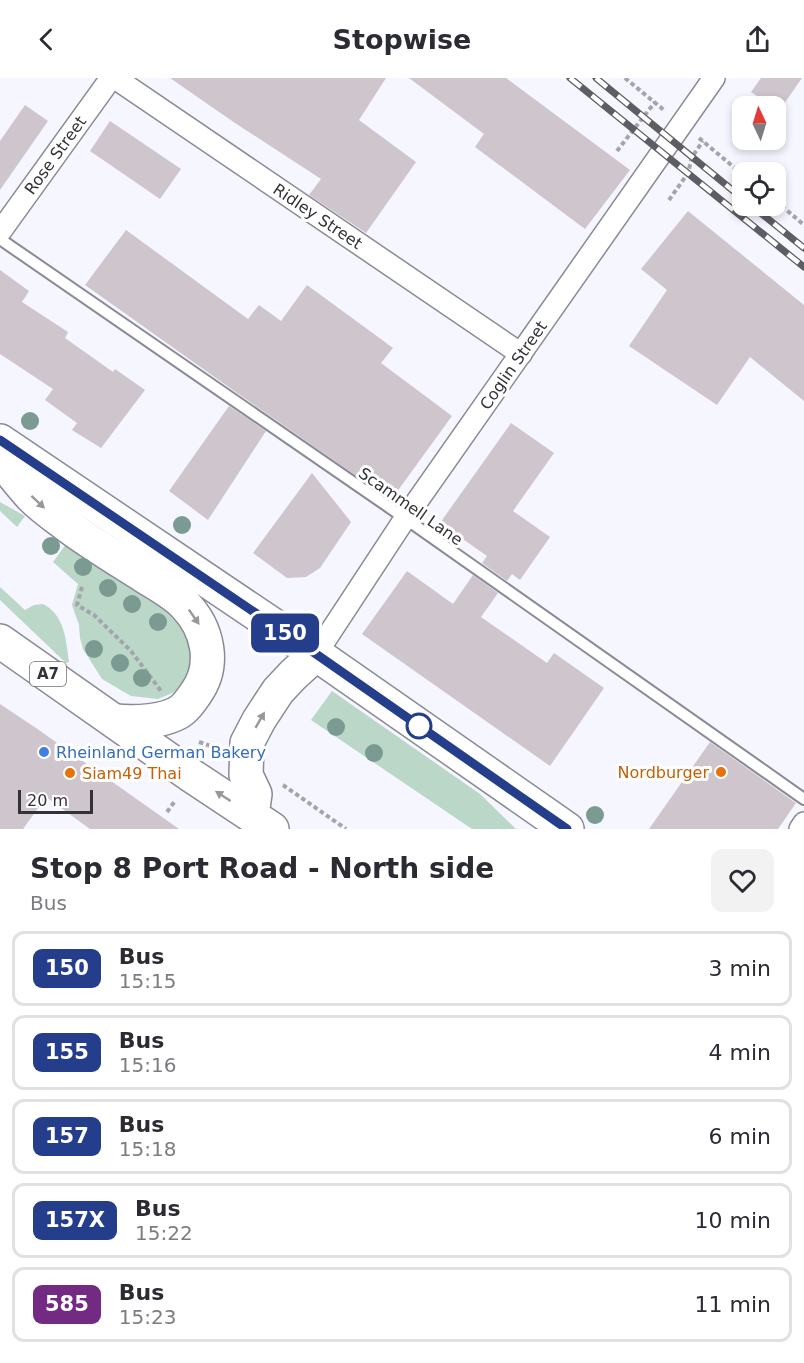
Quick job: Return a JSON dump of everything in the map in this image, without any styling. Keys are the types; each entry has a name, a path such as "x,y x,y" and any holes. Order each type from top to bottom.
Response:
{"highway":[{"path":"0,441 316,654 567,829"},
{"path":"0,458 21,485 44,507 84,538 176,597 200,625 206,642 207,668 200,687 186,706 178,713 155,720 115,721"},
{"name":"A7","path":"0,641 192,776 262,822"},
{"path":"262,822 255,794 246,775 247,743 262,715 284,684 316,654"}],"street":[{"name":"Rose Street","path":"0,232 113,78"},
{"name":"Ridley Street","path":"113,78 521,354"},
{"name":"Coglin Street","path":"316,654 404,520 714,78"},
{"path":"800,829 804,823"}],"lane":[{"name":"Scammell Lane","path":"0,238 804,799"}],"path":[{"path":"625,78 668,113"},
{"path":"617,151 655,102"},
{"path":"692,132 732,166"},
{"path":"669,200 688,173 692,157 703,141"},
{"path":"786,210 804,225"},
{"path":"82,587 77,605 94,615 131,651 163,694"},
{"path":"200,742 217,748"},
{"path":"277,780 346,829"},
{"path":"167,812 175,801"}],"green space":[{"path":"0,502 25,516 17,527 0,511"},
{"path":"67,543 159,603 183,630 188,639 192,657 188,676 175,692 158,699 131,696 102,679 83,649 80,638 79,625 72,605 78,584 53,562"},
{"path":"0,587 25,610 34,605 43,604 56,615 63,629 69,662 66,663 0,600"},
{"path":"332,691 480,794 516,829 472,829 311,720"}],"building":[{"path":"170,78 386,78 359,120 416,162 366,233 309,195 321,179"},
{"path":"409,78 506,78 630,170 585,229 475,147 484,134"},
{"path":"761,78 802,78 786,101 786,96 757,96 751,92"},
{"path":"25,105 48,121 0,190 0,141"},
{"path":"110,121 181,169 160,199 90,151"},
{"path":"688,211 804,305 804,401 750,357 717,405 629,346 667,290 641,269"},
{"path":"126,230 248,319 259,305 281,321 307,285 393,348 381,363 452,416 391,500 85,285"},
{"path":"0,270 29,291 22,302 68,332 65,338 113,372 115,369 145,390 101,448 72,430 77,423 45,400 53,389 0,354"},
{"path":"229,406 266,431 208,520 169,491"},
{"path":"511,423 554,453 513,511 550,537 520,580 512,574 507,581 482,563 487,556 440,523"},
{"path":"312,473 351,522 320,568 306,577 287,578 253,553"},
{"path":"407,571 453,604 473,575 498,593 481,617 547,663 554,653 604,688 550,766 362,634"},
{"path":"0,704 179,829 90,829 46,797 23,829 0,829"},
{"name":"Nordburger","path":"710,742 796,803 778,829 649,829"}],"railway":[{"path":"570,78 804,267"},
{"path":"596,78 732,190"},
{"path":"764,216 804,248"}],"bus line":[{"name":"150","path":"0,440 316,654 567,829"}],"place":[{"name":"Rheinland German Bakery","path":"44,752"},
{"name":"Nordburger","path":"721,772"},
{"name":"Siam49 Thai","path":"70,773"}]}
